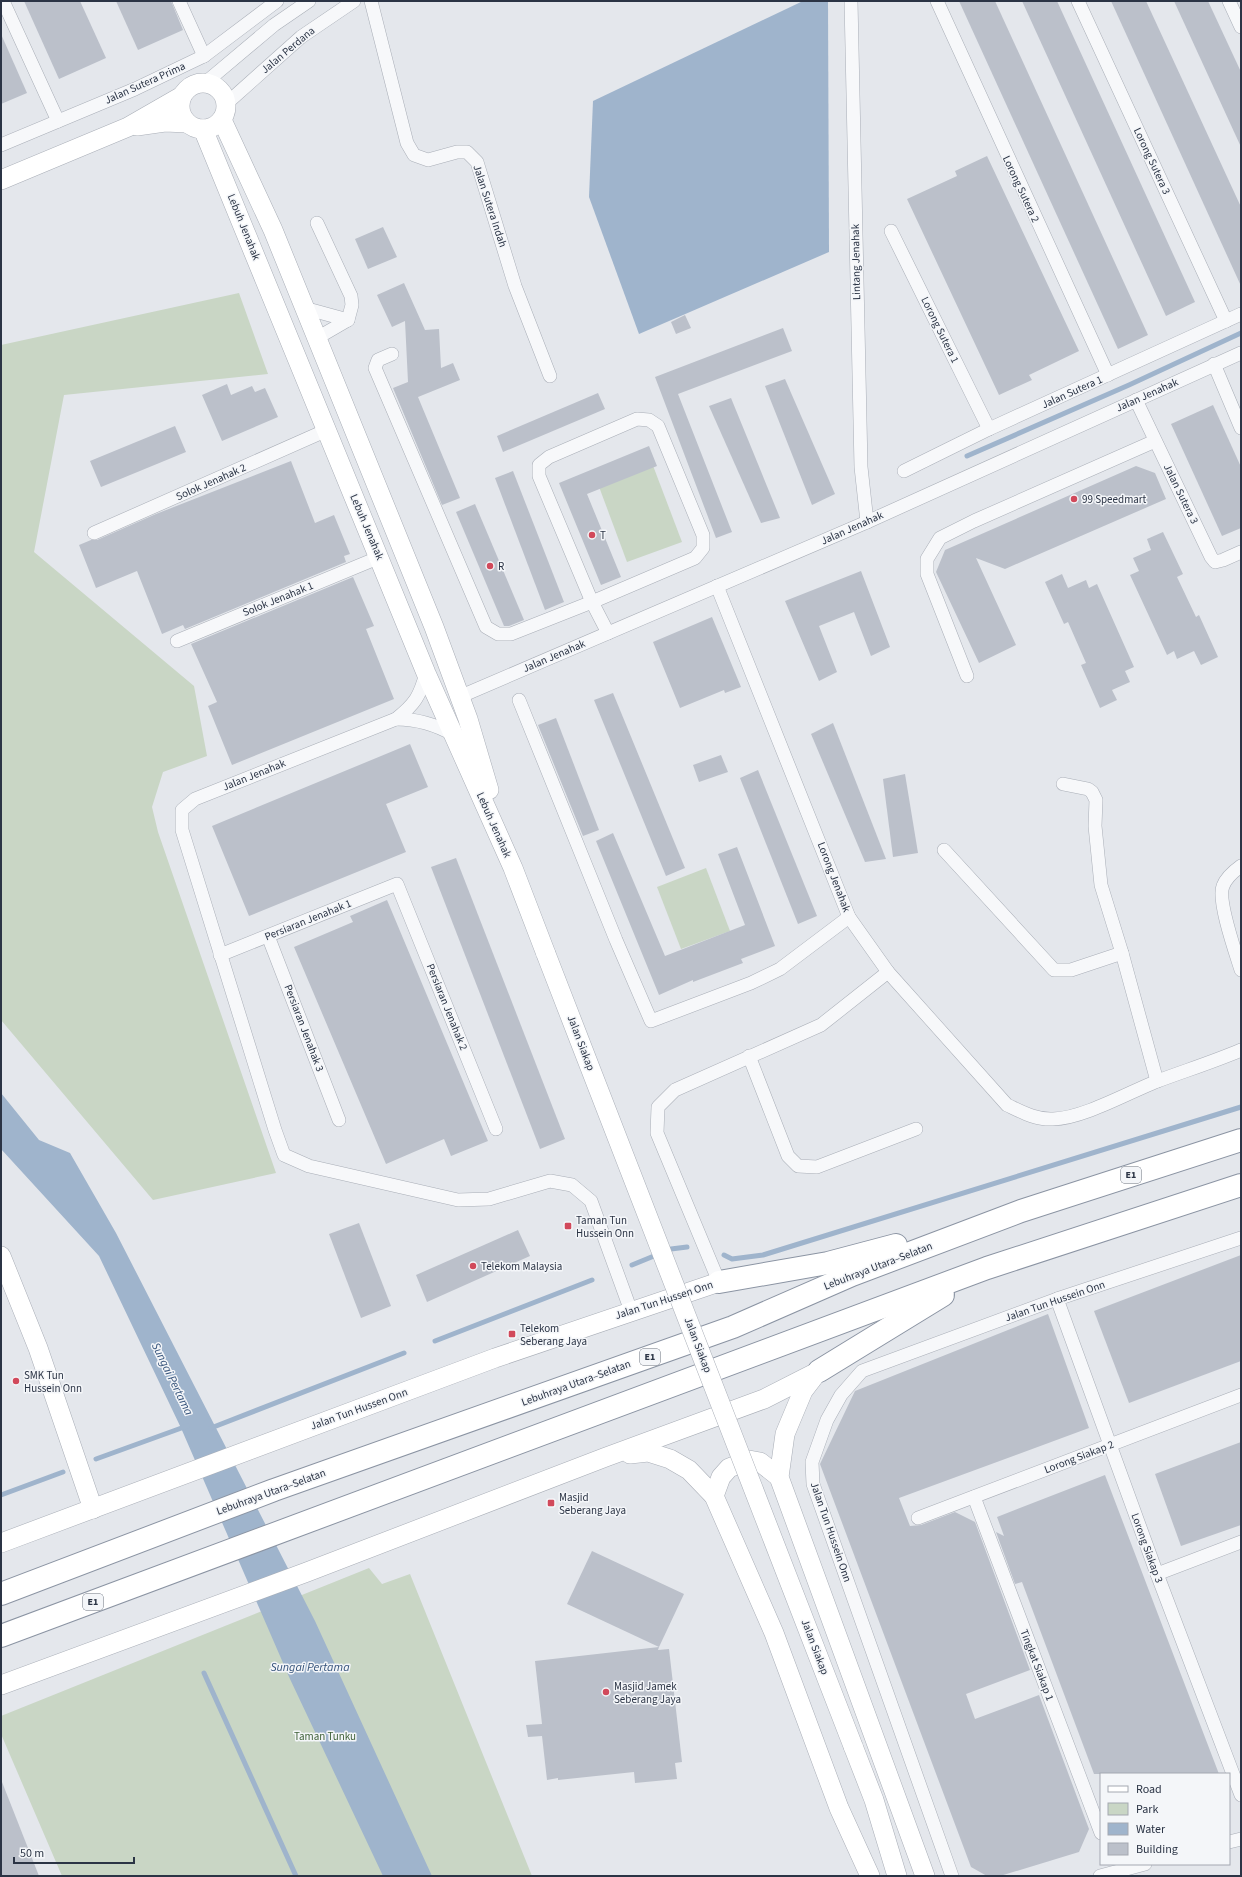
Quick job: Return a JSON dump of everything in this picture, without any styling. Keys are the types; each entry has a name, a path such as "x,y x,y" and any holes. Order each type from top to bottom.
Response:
{"highway":[{"name":"Lebuhraya Utara–Selatan","path":"1,1594 274,1490 733,1327 852,1275 1021,1211 1241,1140"},
{"name":"E1","path":"1,1636 987,1268 1241,1185"},
{"path":"719,1282 828,1263 1021,1211"},
{"path":"819,1371 987,1268"}],"street":[{"path":"3,1 58,121"},
{"path":"179,1 204,56"},
{"name":"Jalan Sutera Prima","path":"1,146 134,89 204,56 277,1"},
{"path":"1,180 128,128 182,96 191,86 205,83 274,25 308,1"},
{"name":"Jalan Perdana","path":"224,112 301,37 354,1"},
{"name":"Jalan Sutera Indah","path":"371,1 407,143 414,155 428,160 457,152 467,152 477,162 516,286 550,376"},
{"name":"Lintang Jenahak","path":"851,1 861,467 867,522"},
{"name":"Lorong Sutera 2","path":"937,1 1108,375"},
{"name":"Lorong Sutera 3","path":"1078,1 1226,321"},
{"path":"1229,1 1241,27"},
{"path":"128,128 164,122 195,126 215,126 224,112 224,95 218,88 205,83"},
{"path":"182,96 180,101 181,113 195,126"},
{"name":"Lebuh Jenahak","path":"224,112 434,627 459,697 513,868"},
{"name":"Lebuh Jenahak","path":"195,126 327,430 426,673 513,868"},
{"path":"317,223 350,296 352,305 348,320 317,338"},
{"name":"Lorong Sutera 1","path":"891,231 989,429"},
{"path":"304,308 348,320"},
{"name":"Jalan Sutera 1","path":"904,471 989,429 1241,314"},
{"name":"Jalan Jenahak","path":"459,697 867,522 1241,353"},
{"path":"392,354 378,360 375,368 486,627 498,634 511,634 592,602 695,558 703,548 704,535 658,426 649,420 637,419 549,457 539,465 539,476 592,602 608,633"},
{"path":"1214,364 1241,428"},
{"name":"Jalan Sutera 3","path":"1136,400 1211,557 1216,562 1241,552"},
{"name":"Solok Jenahak 2","path":"94,533 327,430"},
{"path":"968,676 927,574 927,559 940,538 974,521 1155,441"},
{"name":"Solok Jenahak 1","path":"177,641 380,557"},
{"name":"Lorong Jenahak","path":"717,586 849,916 888,972 1007,1104 1030,1116 1052,1119 1074,1116 1157,1081 1205,1065 1241,1050"},
{"name":"Jalan Jenahak","path":"220,955 182,830 182,810 195,799 396,719 411,707 421,691 426,673"},
{"path":"519,700 616,940 651,1021 751,983 780,969 849,916"},
{"name":"Jalan Jenahak","path":"396,719 411,719 426,722 441,727 454,735"},
{"path":"1063,784 1088,789 1092,792 1096,800 1095,826 1101,885 1122,953 1157,1081"},
{"path":"944,850 1054,970 1071,970 1122,953"},
{"path":"1241,866 1233,872 1222,887 1223,908 1241,970"},
{"name":"Jalan Siakap","path":"513,868 874,1800 897,1876"},
{"name":"Persiaran Jenahak 1","path":"220,955 397,884"},
{"name":"Persiaran Jenahak 2","path":"397,884 496,1129"},
{"name":"Persiaran Jenahak 3","path":"268,936 339,1120"},
{"path":"220,955 284,1155 309,1166 458,1200 489,1198 550,1181 572,1186 591,1201 631,1311"},
{"path":"719,1282 657,1133 658,1107 674,1090 821,1025 888,972"},
{"path":"749,1056 788,1156 798,1166 817,1167 916,1129"},
{"name":"Jalan Tun Hussein Onn","path":"952,1876 813,1484 812,1462 827,1420 840,1395 862,1371 1057,1299 1241,1238"},
{"path":"1,1256 38,1348 93,1509"},
{"name":"Jalan Tun Hussen Onn","path":"1,1543 495,1358 719,1282"},
{"name":"Lorong Siakap 3","path":"1057,1299 1157,1574 1241,1795"},
{"path":"1,1685 307,1572 606,1456 764,1399 819,1371"},
{"path":"819,1371 803,1391 784,1434 779,1477 925,1876"},
{"name":"Lorong Siakap 2","path":"918,1518 1241,1395"},
{"path":"606,1456 648,1452 670,1459 689,1470 714,1496 774,1633 839,1808 870,1876"},
{"path":"714,1496 721,1477 729,1468 749,1460 760,1462 779,1477"},
{"name":"Tingkat Siakap 1","path":"974,1497 1100,1830"},
{"path":"1157,1574 1241,1542"},
{"name":"Jalan Siakap","path":"874,1800 903,1854 912,1876"},
{"path":"1230,1842 1241,1839"},
{"path":"1100,1876 1114,1868 1137,1865"}],"green space":[{"path":"239,293 268,374 64,395 34,552 194,686 207,756 163,772 152,807 158,832 276,1173 153,1200 1,1020 1,345"},
{"path":"652,463 682,542 627,562 598,484"},
{"path":"706,868 730,931 681,949 657,887"},
{"name":"Taman Tunku","path":"369,1568 382,1584 410,1574 532,1876 62,1876 1,1734 1,1716"}],"water":[{"path":"803,1 828,1 829,252 639,334 589,197 593,101"},
{"name":"Sungai Pertama","path":"1,1093 39,1140 70,1153 116,1233 315,1621 432,1876 383,1876 290,1679 181,1428 99,1256 1,1149"}],"building":[{"path":"24,1 80,1 106,58 59,79"},
{"path":"116,1 171,1 183,30 138,50"},
{"path":"959,1 995,1 1148,335 1118,349"},
{"path":"1022,1 1057,1 1195,302 1166,316"},
{"path":"1111,1 1146,1 1241,207 1241,286"},
{"path":"1174,1 1208,1 1241,72 1241,147"},
{"path":"1,34 27,93 1,104"},
{"path":"987,156 1079,351 1029,375 1032,380 999,395 907,199 957,176 955,171"},
{"path":"383,227 397,257 368,269 355,239"},
{"path":"404,283 425,330 439,329 441,368 453,363 460,380 418,397 460,498 442,505 393,388 408,382 405,321 392,327 377,295"},
{"path":"685,315 691,328 676,334 671,322"},
{"path":"783,328 792,351 678,394 732,532 716,538 655,377"},
{"path":"785,379 835,494 812,505 765,386"},
{"path":"227,384 231,395 252,386 255,392 265,388 278,417 222,441 202,395"},
{"path":"598,393 605,409 503,452 497,436"},
{"path":"731,398 780,518 761,523 709,406"},
{"path":"1213,405 1241,467 1241,528 1222,536 1171,424"},
{"path":"175,426 186,452 101,487 90,461"},
{"name":"T","path":"649,446 657,466 587,494 621,577 601,585 559,483"},
{"path":"291,461 315,523 334,515 350,554 344,556 346,562 185,629 183,625 162,634 137,571 96,588 79,545 91,540 97,540 156,514"},
{"path":"1136,466 1155,473 1166,499 1005,569 976,558 1016,645 979,663 936,572 945,550"},
{"path":"513,471 564,602 545,610 495,478"},
{"name":"R","path":"475,504 524,620 509,626 504,626 456,512"},
{"path":"1163,532 1183,574 1177,577 1196,617 1199,615 1218,657 1201,665 1194,651 1177,659 1174,651 1167,655 1130,575 1139,571 1133,558 1151,550 1147,539"},
{"path":"861,571 890,647 871,656 854,612 819,626 837,672 819,681 785,601"},
{"path":"1062,574 1068,588 1086,580 1089,588 1097,584 1134,667 1125,671 1130,682 1112,690 1117,700 1100,708 1081,665 1086,663 1068,622 1064,624 1045,582"},
{"path":"353,577 374,626 366,629 394,699 232,765 208,706 217,702 191,644"},
{"path":"712,617 741,687 725,693 724,690 680,708 653,642"},
{"path":"613,693 685,868 666,876 594,700"},
{"path":"556,718 599,830 583,836 538,725"},
{"path":"833,723 886,859 865,862 811,734"},
{"path":"410,744 428,787 386,804 406,852 249,916 212,826"},
{"path":"721,755 728,772 699,782 693,765"},
{"path":"758,770 817,916 798,924 740,778"},
{"path":"905,774 918,853 893,857 883,779"},
{"path":"613,833 665,956 745,925 718,854 737,847 775,946 741,959 743,963 693,982 693,980 659,995 596,841"},
{"path":"456,858 565,1139 540,1149 431,867"},
{"path":"387,900 488,1141 451,1156 444,1139 386,1164 294,947 353,922 350,916"},
{"path":"359,1223 391,1306 361,1318 329,1234"},
{"name":"Telekom Malaysia","path":"518,1230 530,1256 427,1302 416,1275"},
{"path":"1241,1255 1241,1361 1129,1403 1094,1311"},
{"path":"1048,1314 1089,1428 899,1498 910,1526 921,1525 955,1512 975,1522 1030,1670 966,1694 975,1719 1039,1695 1089,1829 1079,1852 1000,1876 987,1876 971,1867 820,1464 855,1391"},
{"path":"1241,1442 1241,1525 1181,1546 1155,1474"},
{"path":"1105,1475 1219,1773 1094,1774 1022,1582 1015,1584 996,1532 1004,1536 997,1517"},
{"path":"592,1551 684,1594 659,1647 567,1604"},
{"name":"Masjid Jamek Seberang Jaya","path":"659,1647 658,1650 669,1649 682,1762 675,1763 677,1779 635,1783 634,1772 547,1780 542,1736 528,1737 526,1725 542,1724 535,1661"},
{"path":"2,1782 39,1876 1,1876"}],"waterway":[{"path":"967,456 1129,385 1241,333"},
{"path":"724,1255 732,1259 763,1255 1241,1107"},
{"path":"632,1265 671,1249 687,1247"},
{"path":"435,1341 592,1280"},
{"path":"211,1428 404,1353"},
{"path":"96,1459 187,1426"},
{"path":"1,1495 63,1472"},
{"path":"204,1673 296,1876"}],"place":[{"name":"99 Speedmart","path":"1074,499"},
{"name":"T","path":"592,535"},
{"name":"R","path":"490,566"},
{"name":"Taman Tun Hussein Onn","path":"568,1226"},
{"name":"Telekom Malaysia","path":"473,1266"},
{"name":"Telekom Seberang Jaya","path":"512,1334"},
{"name":"SMK Tun Hussein Onn","path":"16,1381"},
{"name":"Masjid Seberang Jaya","path":"551,1503"},
{"name":"Masjid Jamek Seberang Jaya","path":"606,1692"}]}
